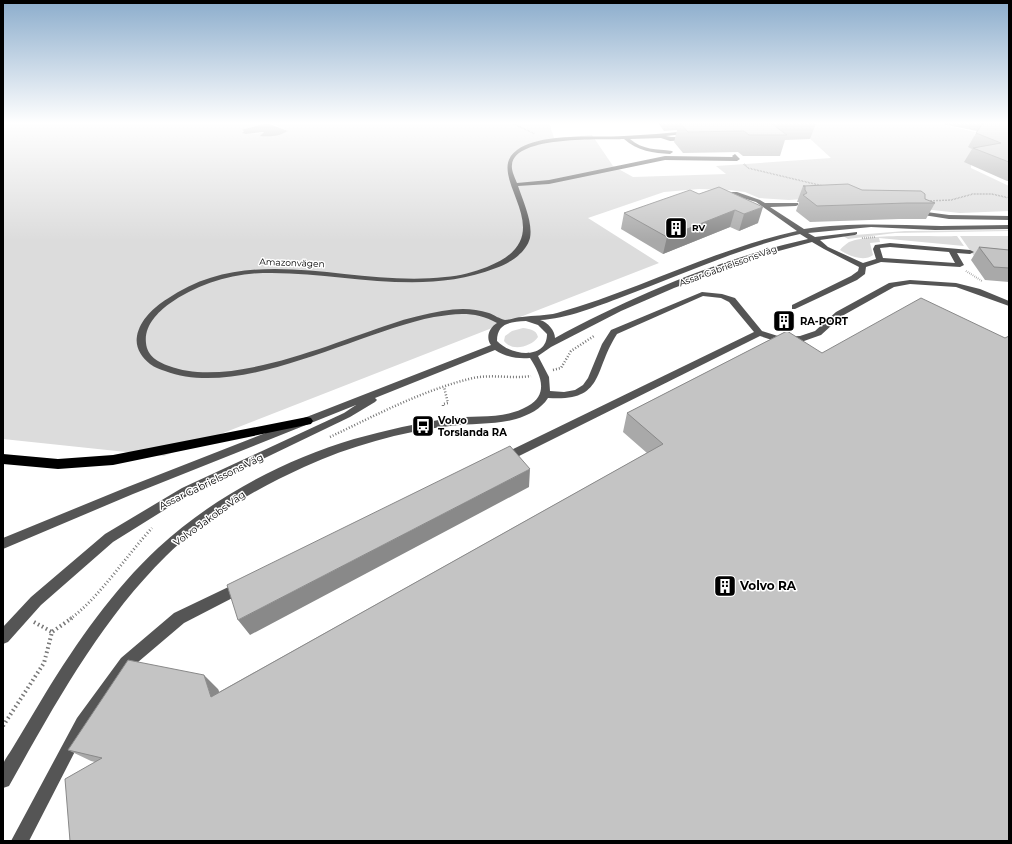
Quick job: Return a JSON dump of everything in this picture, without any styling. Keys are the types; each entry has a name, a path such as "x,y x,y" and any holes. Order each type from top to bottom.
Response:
{"highway":[{"path":"3,459 52,464 107,461 307,421"}],"street":[{"name":"Amazonvägen","path":"503,322 488,315 474,312 463,311 434,315 397,324 266,366 235,373 208,376 179,373 160,367 147,357 141,340 144,327 149,320 161,306 172,298 202,284 234,274 277,270 434,281 466,276 488,270 512,256 522,247 526,238 527,227 514,185 509,165 510,162"},
{"path":"514,185 563,179 644,162"},
{"path":"715,194 748,197 764,205 836,254 863,266 880,260 960,266 952,250"},
{"path":"764,205 796,204"},
{"path":"919,213 949,217 1009,218"},
{"name":"Assar Gabrielssons Väg","path":"529,320 551,317 597,304 740,247 775,238 804,232 861,226 942,228"},
{"name":"Assar Gabrielssons Väg","path":"550,345 627,304 735,261 785,245 868,231 1009,227"},
{"path":"880,260 876,250 877,246 881,245 970,252"},
{"path":"795,308 854,278 862,272 863,266"},
{"path":"494,464 759,333 781,340 801,339 818,333 839,314 892,285 910,282 956,285 977,291 1009,304"},
{"name":"Assar Gabrielssons Väg","path":"544,394 561,397 579,394 591,382 608,340 614,332 693,296 722,296 732,300 759,333"},
{"path":"513,320 529,320 541,323 548,329 552,337 550,345 544,350 533,355 512,355 496,346 493,342 492,333 494,329 503,322 513,320"},
{"name":"Assar Gabrielssons Väg","path":"3,544 130,490 496,346"},
{"path":"533,355 546,380 547,387 544,394"},
{"name":"Assar Gabrielssons Väg","path":"3,637 36,601 81,560 109,538 145,514 186,491 347,415 402,383"},
{"name":"Volvo Jakobs Väg","path":"3,780 44,707 112,609 161,553 219,508 249,489 289,469 342,447 383,434 423,426 512,416 534,406 542,399 544,394"},
{"path":"20,841 82,723 126,663 179,618 255,580"}],"path":[{"path":"741,162 748,168 827,187"},
{"path":"923,201 951,200 973,194 992,194 1009,198"},
{"path":"957,266 985,282"},
{"path":"443,406 444,404 448,403 444,387"},
{"path":"30,620 52,632"}],"shaded area":[{"path":"3,162 611,162 613,166 633,177 726,174 716,166 768,162 971,162 971,168 1009,186 1009,211 960,213 932,210 911,204 840,196 789,200 759,198 745,192 729,190 699,189 664,192 588,218 659,263 164,456 3,439"},
{"path":"1009,230 895,233 848,239 843,236 905,231"},
{"path":"957,236 964,246 879,238 880,242 870,243 873,255 869,257 856,257 840,250 849,242 872,237"},
{"path":"960,236 1009,236 1009,260 974,256"},
{"path":"523,328 536,332 538,337 526,346 521,347 512,346 504,341 505,336 512,331"}],"building":[{"path":"848,184 862,190 921,191 925,194 925,199 935,203 817,206 803,195 807,193 805,186 803,186"},
{"path":"719,187 763,207 744,214 735,210 667,237 624,213 690,190 699,194"},
{"path":"979,247 1009,250 1009,268 994,267"},
{"name":"Volvo RA","path":"921,298 1005,338 1009,336 1009,841 70,841 65,779 102,758 68,750 128,660 204,675 211,697 663,444 627,413 787,331 822,353"},
{"path":"510,446 530,469 238,620 227,585"}],"place":[{"name":"RV","path":"676,228"},
{"name":"RA-PORT","path":"784,321"},
{"name":"Volvo Torslanda RA","path":"423,426"},
{"name":"Volvo RA","path":"725,586"}]}
